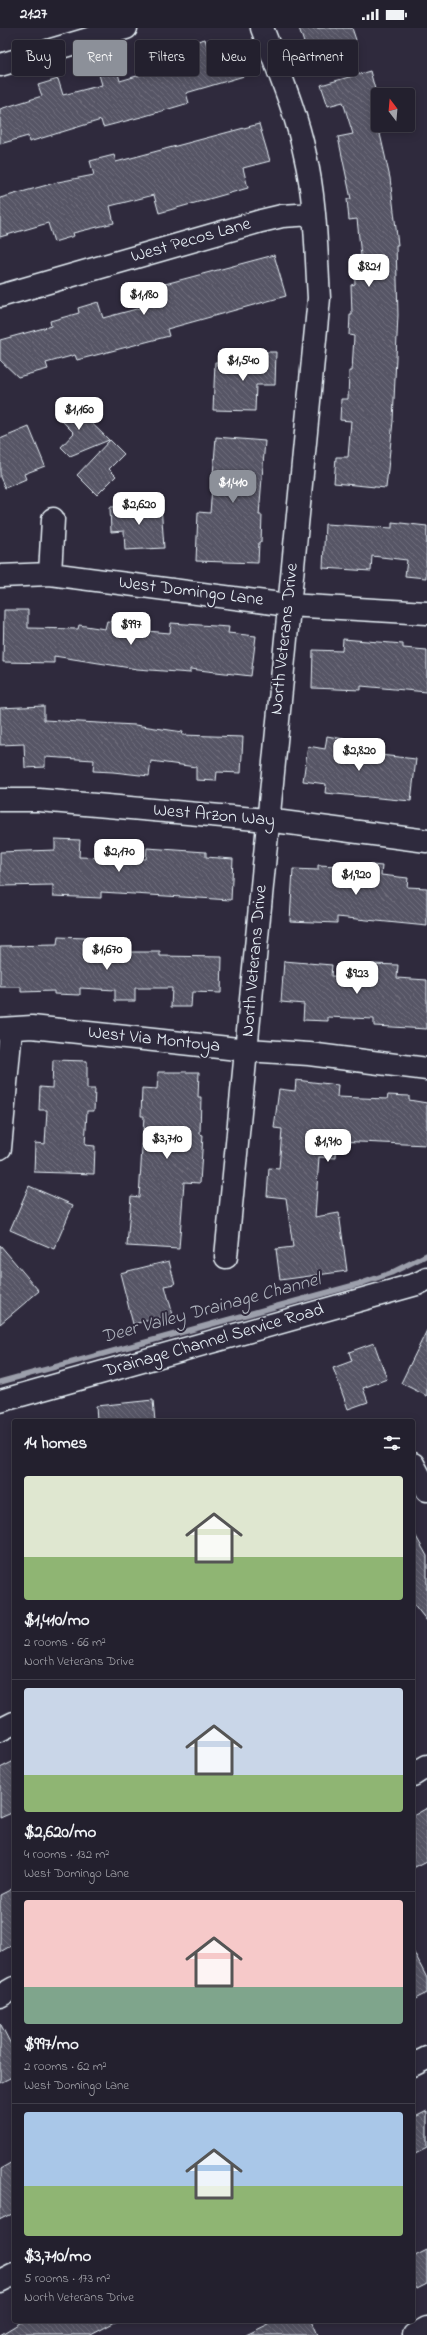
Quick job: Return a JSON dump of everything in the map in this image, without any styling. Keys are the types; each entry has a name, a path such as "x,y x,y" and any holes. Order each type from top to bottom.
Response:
{"street":[{"path":"0,65 126,28"},
{"name":"North Veterans Drive","path":"226,1257 247,1050 267,820 288,605 302,486 319,298 314,214 306,156 291,102 262,28"},
{"name":"West Pecos Lane","path":"0,296 261,221 282,216 314,214"},
{"path":"50,574 53,519"},
{"name":"West Domingo Lane","path":"0,576 50,574 288,605 427,613"},
{"name":"West Arzon Way","path":"0,800 39,800 267,820 427,841"},
{"name":"West Via Montoya","path":"6,1029 32,1027 247,1050 309,1054 427,1069"},
{"path":"0,1148 6,1029"},
{"name":"Drainage Channel Service Road","path":"0,1401 416,1284 427,1279"},
{"path":"415,1468 427,1490"},
{"path":"0,1730 12,1724"},
{"path":"415,1774 427,1766"},
{"path":"0,1996 12,1989"},
{"path":"415,2064 427,2058"},
{"path":"0,2282 12,2275"},
{"path":"414,2335 427,2328"}],"building":[{"path":"299,28 352,28 356,40 303,40"},
{"path":"205,39 207,46 207,76 244,76 186,93 189,103 145,116 103,127 101,120 29,142 28,136 0,144 0,109 42,96 38,85 58,79 63,95 102,85 99,76 119,76 120,81 137,76 199,76 199,41"},
{"path":"370,71 375,88 371,88 371,132 380,132 390,178 398,245 396,245 398,315 393,421 386,488 334,483 336,457 348,457 351,421 340,420 341,399 348,399 349,371 352,371 354,336 349,335 350,315 352,315 351,285 355,284 354,256 361,256 357,219 349,220 347,199 351,199 338,137 353,134 343,102 328,106 321,85 352,76 358,76 358,74"},
{"path":"259,124 270,161 243,168 248,188 159,213 154,195 110,206 114,223 73,233 74,236 54,242 48,223 0,237 0,198 58,182 94,175 90,161 114,155 116,162"},
{"path":"274,255 286,296 167,329 169,336 77,360 75,355 46,363 48,369 18,377 0,360 0,340 51,326 50,321 79,313 78,308 98,302 103,318 140,308 135,292"},
{"path":"253,352 276,352 275,385 256,385 255,411 213,410 215,362 252,363"},
{"path":"69,401 109,440 70,456 61,447 74,433 56,415"},
{"path":"29,427 45,466 24,474 26,479 5,488 0,477 0,439"},
{"path":"216,437 265,441 259,515 262,515 261,542 259,542 258,563 196,561 198,512 210,513"},
{"path":"110,440 124,454 109,469 116,476 97,495 77,475"},
{"path":"161,505 164,548 125,550 124,531 111,532 110,507"},
{"path":"392,522 427,526 426,578 405,576 407,560 372,556 371,571 323,568 325,524 392,528"},
{"path":"4,610 28,610 28,628 78,629 79,625 105,629 107,621 124,623 123,629 170,633 171,623 229,627 228,633 256,636 251,676 190,669 190,673 137,669 54,656 54,663 3,662"},
{"path":"343,639 403,644 403,648 427,650 427,692 361,686 361,690 312,688 313,650 342,651"},
{"path":"44,706 44,720 135,725 183,732 182,735 243,737 241,773 217,772 216,781 196,780 196,767 151,761 149,776 93,771 94,760 45,757 45,767 25,768 24,744 0,745 0,708"},
{"path":"327,736 355,741 353,752 416,759 411,801 325,793 326,784 303,781 308,746 325,749"},
{"path":"55,839 80,840 79,857 146,859 147,848 206,852 206,857 233,859 231,900 101,892 101,898 53,896 53,885 0,886 0,852 55,850"},
{"path":"360,864 382,866 381,875 408,878 407,887 427,888 427,926 337,917 337,923 290,921 293,869 318,870 318,865 360,867"},
{"path":"58,937 87,938 86,952 115,954 115,952 160,952 160,956 222,957 221,993 192,992 191,1007 171,1007 172,988 135,988 135,1001 115,1001 115,990 80,988 80,995 54,994 54,991 21,992 21,987 0,987 0,946 57,945"},
{"path":"284,961 332,965 331,976 371,978 372,964 398,965 397,978 427,980 427,1029 374,1026 374,1019 328,1017 328,1021 303,1020 304,1004 281,1002"},
{"path":"53,1060 87,1061 87,1089 95,1089 94,1111 87,1111 85,1145 95,1146 94,1174 34,1172 35,1143 45,1144 47,1110 39,1110 40,1087 52,1088"},
{"path":"158,1072 199,1072 198,1097 201,1097 200,1134 203,1135 200,1183 184,1182 179,1249 127,1246 131,1196 139,1197 144,1116 141,1116 142,1088 157,1089"},
{"path":"296,1080 338,1085 337,1097 387,1099 388,1095 409,1096 409,1100 427,1103 427,1145 337,1141 336,1158 319,1157 315,1217 339,1213 347,1271 280,1280 276,1249 293,1247 286,1198 267,1196 269,1168 279,1169 282,1129 274,1128 279,1089 295,1091"},
{"path":"29,1186 73,1205 54,1249 10,1230"},
{"path":"0,1245 39,1291 0,1324"},
{"path":"169,1261 175,1284 165,1286 173,1315 133,1324 120,1273"},
{"path":"427,1330 427,1396 401,1383"},
{"path":"374,1343 387,1379 363,1388 368,1402 348,1409 333,1368 352,1361 349,1352"},
{"path":"153,1400 155,1419 97,1419 96,1406"},
{"path":"415,1535 427,1556 427,1621 415,1606"},
{"path":"12,1762 12,1813 0,1818 0,1768"},
{"path":"427,1808 427,1861 415,1867 415,1815"},
{"path":"12,1889 12,1945 0,1952 0,1895"},
{"path":"415,1955 427,1978 427,1993 415,1999"},
{"path":"0,2023 12,2046 12,2077 0,2083"},
{"path":"427,2111 427,2148 415,2154 415,2117"},
{"path":"12,2162 12,2214 0,2220 0,2169"},
{"path":"427,2250 427,2284 417,2289 415,2285 415,2256"},
{"path":"20,2323 113,2323 91,2335 0,2335"},
{"path":"271,2323 313,2323 318,2335 246,2335"}],"waterway":[{"name":"Deer Valley Drainage Channel","path":"0,1382 362,1283 391,1273 427,1255"}]}
